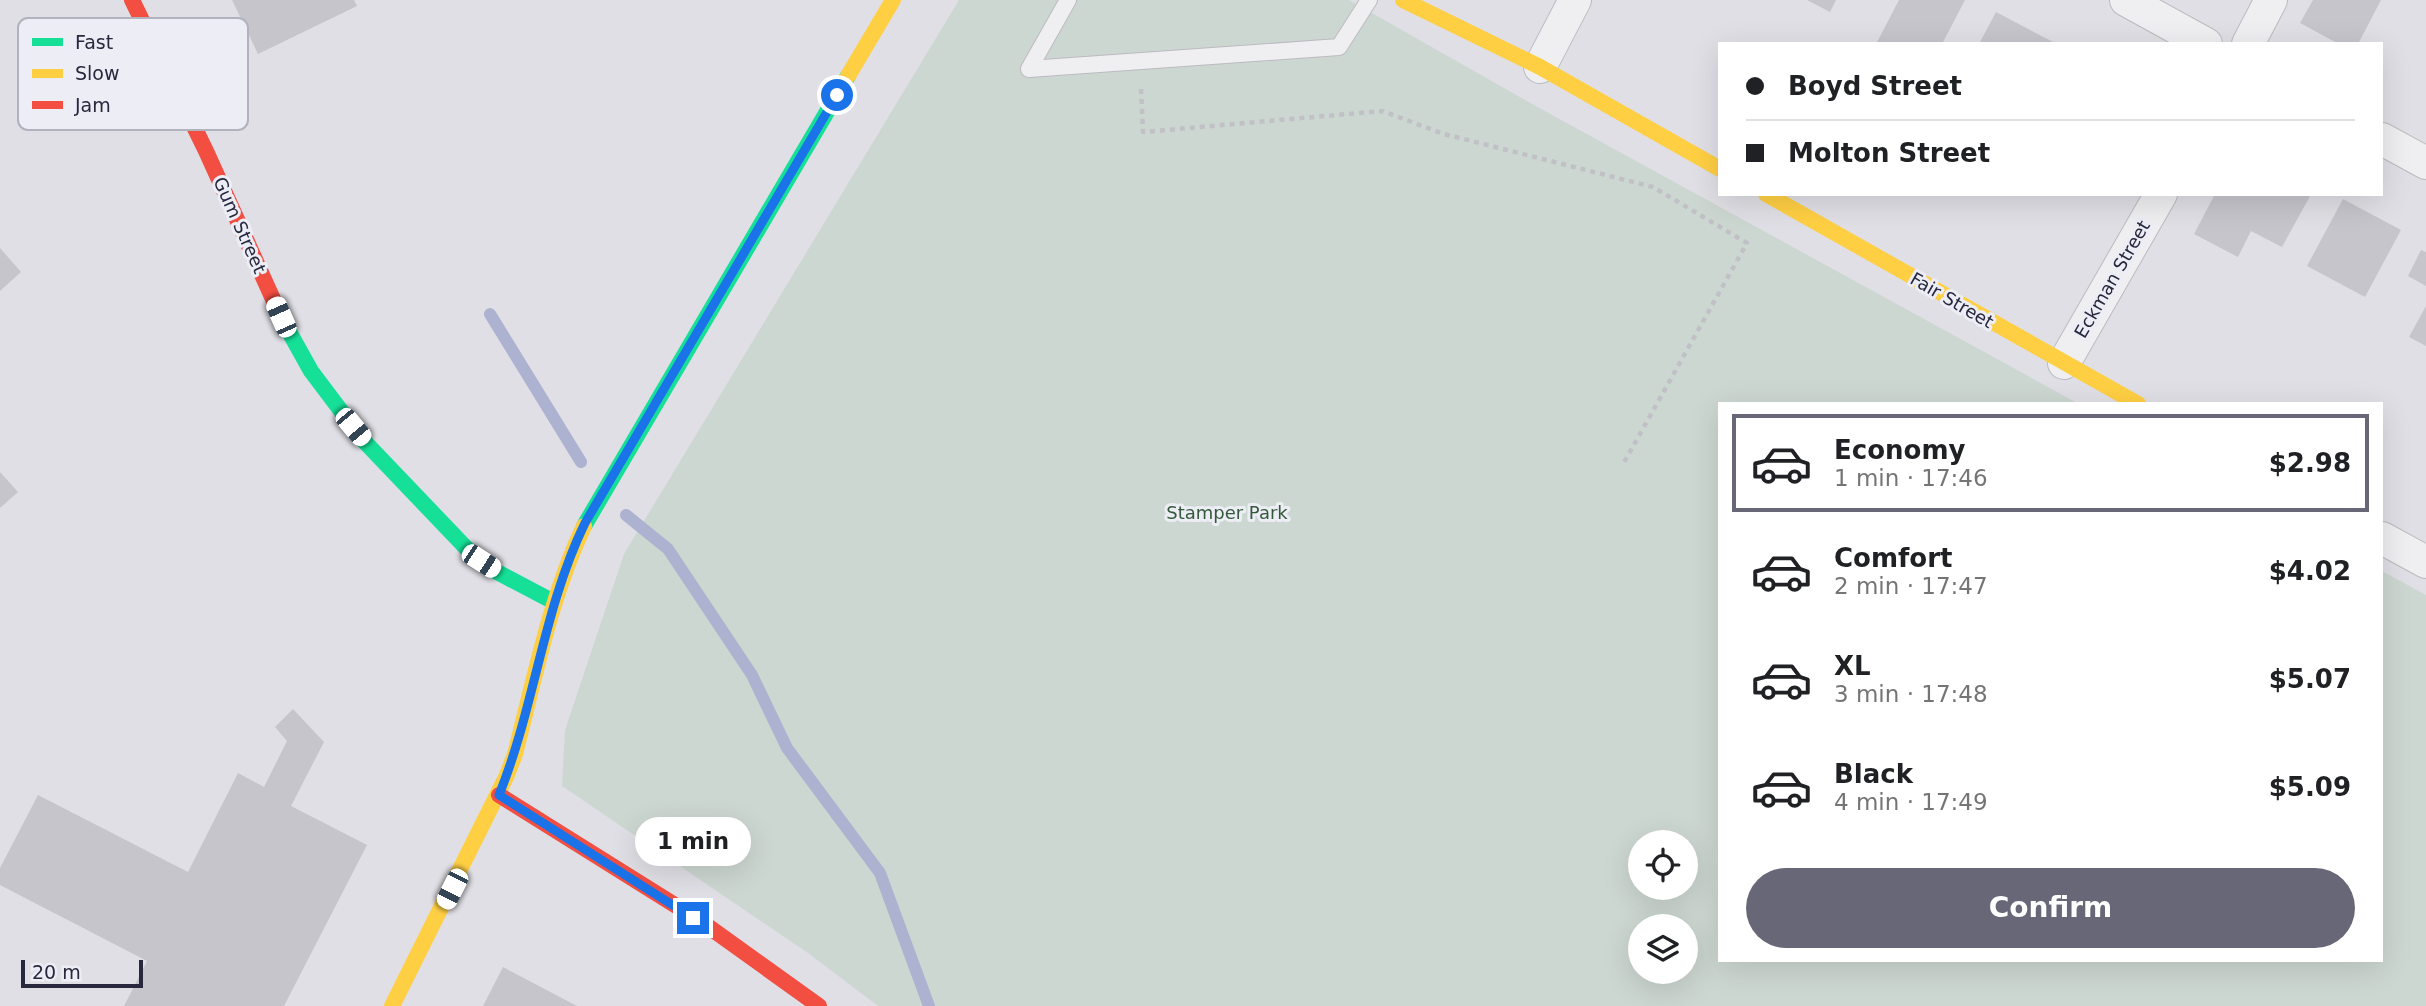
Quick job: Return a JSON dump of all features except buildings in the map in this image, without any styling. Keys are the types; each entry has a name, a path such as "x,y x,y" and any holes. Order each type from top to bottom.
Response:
{"street":[{"name":"Gum Street","path":"132,0 141,18"},
{"path":"392,1006 499,795 515,754 566,563 585,523 893,0"},
{"path":"1403,0 1540,66 1718,168"},
{"path":"1540,66 1575,0"},
{"path":"2126,0 2202,42"},
{"path":"2249,42 2271,0"},
{"name":"Gum Street","path":"196,130 281,317 318,382 363,440 470,552 497,572 554,602"},
{"path":"2383,140 2426,163"},
{"name":"Fair Street","path":"1770,196 2134,402"},
{"name":"Eckman Street","path":"2064,363 2160,196"},
{"path":"2383,539 2426,562"},
{"path":"499,795 709,929 819,1006"}],"lane":[{"path":"1068,0 1029,69 1339,47 1369,0"}],"path":[{"path":"1139,61 1143,132 1382,111 1444,134 1653,187 1748,243 1622,466"}],"green space":[{"name":"Stamper Park","path":"959,0 1349,0 1534,105 2075,402 1718,402 1718,962 2383,962 2383,572 2426,595 2426,1006 878,1006 808,953 562,786 565,730 624,554"}],"waterway":[{"path":"490,314 581,462"},
{"path":"626,515 668,549 752,675 787,748 880,873 929,1006"}],"traffic: fast":[{"path":"584,526 848,76"},
{"path":"282,319 311,371 363,440 470,552 497,572 554,602"}],"traffic: slow":[{"path":"848,76 893,0"},
{"path":"1403,0 1540,67 1718,168"},
{"path":"1770,196 2134,402"},
{"path":"392,1006 507,775 515,754 552,609 584,526"}],"traffic: jam":[{"path":"132,0 141,18"},
{"path":"196,130 282,319"},
{"path":"499,795 702,922 819,1006"}],"route":[{"path":"693,918 499,795 515,754 566,563 585,523 837,95"}]}
